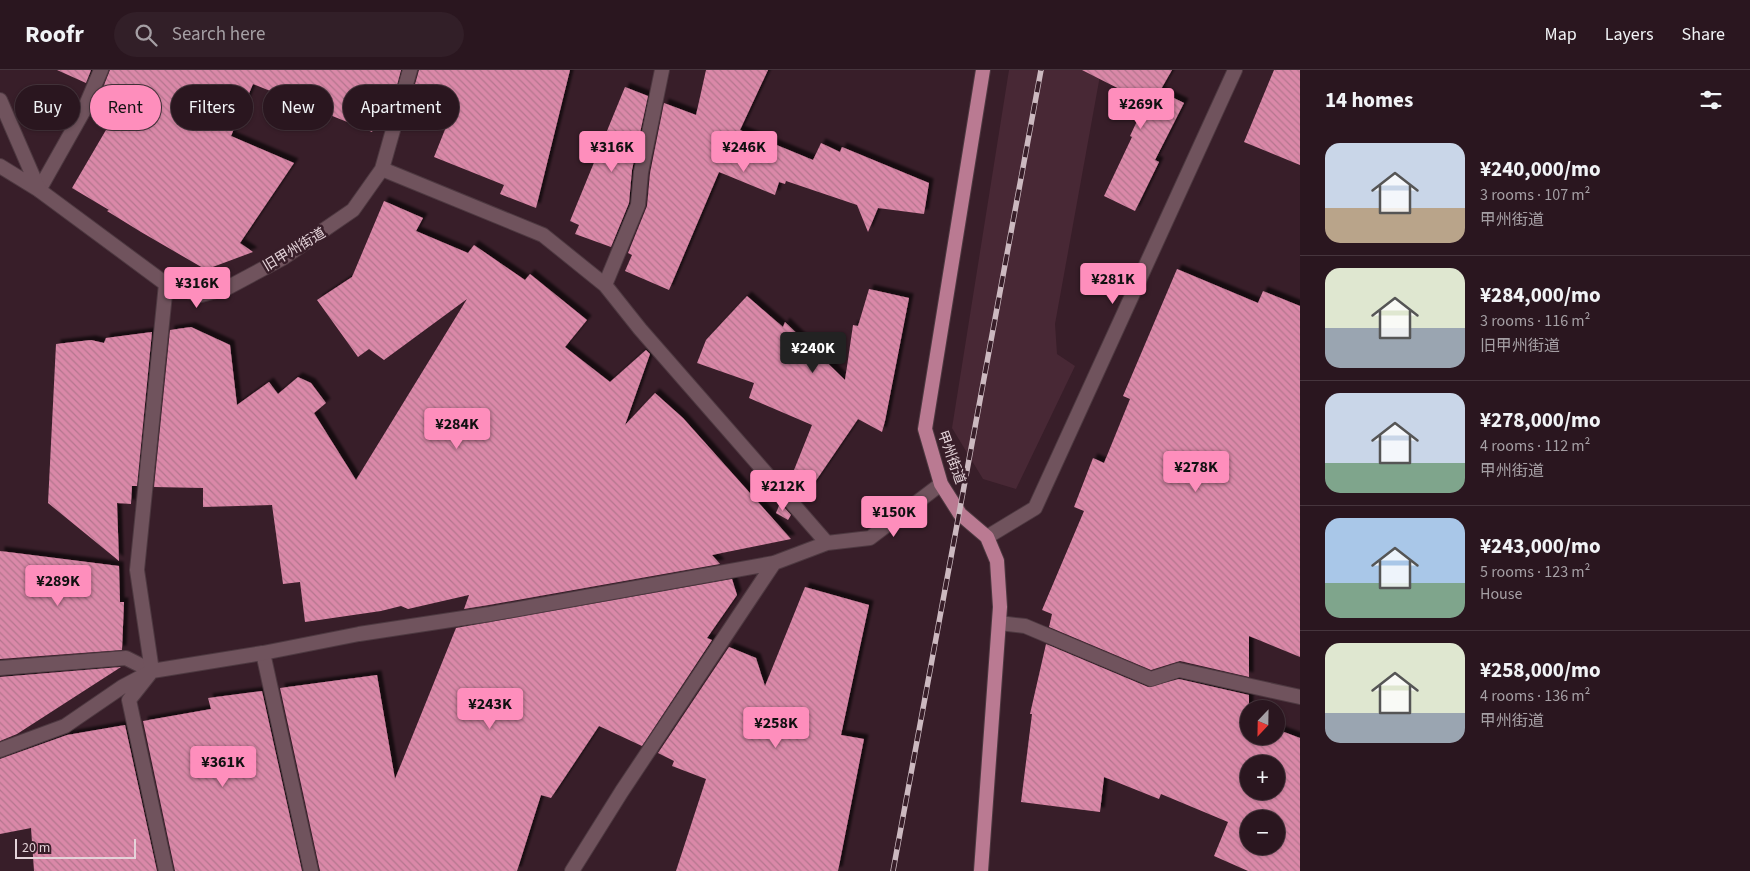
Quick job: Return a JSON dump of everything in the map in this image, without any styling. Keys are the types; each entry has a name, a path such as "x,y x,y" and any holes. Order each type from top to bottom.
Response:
{"highway":[{"name":"甲州街道","path":"981,871 999,623 997,561 987,537 960,514 941,484 925,429 983,70"}],"street":[{"path":"40,190 83,112 101,70"},
{"name":"旧甲州街道","path":"0,166 40,190 166,284 201,295 227,288 283,258 352,210 382,169 410,70"},
{"path":"605,285 638,205 642,172 662,70"},
{"path":"987,537 1035,508 1235,70"},
{"path":"0,100 40,190"},
{"path":"382,169 543,235 605,285 640,329 827,543"},
{"path":"166,284 137,570 152,671 129,700 166,871"},
{"path":"0,750 65,726 122,687 152,671 263,653 359,634 490,614 774,563 827,543 870,538 941,484"},
{"path":"572,871 622,791 774,563"},
{"path":"999,623 1025,626 1151,679 1179,670 1300,697"},
{"path":"263,653 312,871"},
{"path":"0,668 126,658 152,671"}],"shaded area":[{"path":"1009,70 1101,70 1055,324 1057,354 1075,366 1016,489 983,479 952,428"}],"building":[{"path":"57,70 91,70 86,83"},
{"path":"110,70 401,70 397,85 343,85 343,120 333,116 333,85 263,85 263,88 253,84 171,85 171,130 234,130 231,136 294,163 240,243 253,252 210,268 203,268 141,232 72,188 106,130 161,130 161,85 104,85"},
{"path":"419,70 570,70 536,208 500,194 504,185 434,157 445,130 459,130 459,85 415,85"},
{"path":"706,70 768,70 740,130 813,160 821,143 840,152 842,147 929,183 924,214 878,208 868,232 857,205 786,181 785,184 779,182 775,195 719,172 669,290 625,271 632,255 628,253 647,206 650,173 664,103 696,115"},
{"path":"1082,70 1172,70 1160,91 1184,103 1155,160 1159,162 1135,211 1104,196 1132,137 1130,136 1138,119 1126,113 1135,97"},
{"path":"1274,70 1300,70 1300,165 1244,142"},
{"path":"625,87 648,96 632,170 629,203 611,247 575,234 579,225 570,221"},
{"path":"384,201 423,218 416,231 468,253 474,245 525,280 530,274 587,320 565,347 610,382 646,350 650,354 625,425 655,393 683,418 791,539 712,555 720,564 489,605 464,609 469,595 408,609 401,606 381,611 305,622 300,582 283,584 272,505 203,507 203,488 154,487 170,330 191,327 230,345 237,405 269,382 278,394 298,377 311,383 326,403 314,413 356,480 467,299 384,360 369,349 358,357 317,300 352,277"},
{"path":"1177,269 1258,303 1263,291 1300,306 1300,657 1249,636 1249,677 1180,661 1151,670 1049,627 1052,614 1042,610 1084,511 1074,507 1093,458 1104,463 1130,399 1123,396"},
{"path":"869,289 909,298 882,432 858,419 802,501 788,485 812,425 749,398 754,383 697,363 706,340 747,296 783,327 785,322 845,380 853,325 858,326"},
{"path":"152,332 137,486 132,486 131,504 117,503 119,561 48,503 56,344 91,340 104,343 106,338"},
{"path":"780,503 791,515 788,520 776,513"},
{"path":"0,551 119,566 120,602 124,602 122,650 0,659"},
{"path":"732,579 737,595 707,638 712,640 642,746 599,726 551,798 541,795 517,871 320,871 280,688 377,675 395,779 456,628"},
{"path":"805,587 869,605 841,735 864,739 838,871 676,871 706,779 672,766 674,761 658,753 729,647 756,658 765,686"},
{"path":"1046,644 1148,687 1179,679 1249,695 1249,700 1240,700 1240,745 1285,745 1285,732 1300,738 1300,871 1248,871 1214,856 1228,822 1161,794 1159,799 1104,777 1100,812 1021,802 1032,714 1030,714"},
{"path":"121,667 17,734 0,741 0,677"},
{"path":"262,691 302,871 175,871 143,721 211,709 208,698"},
{"path":"125,725 157,871 34,871 31,828 0,834 0,759 67,735"}],"railway":[{"path":"893,871 1041,70"}]}
